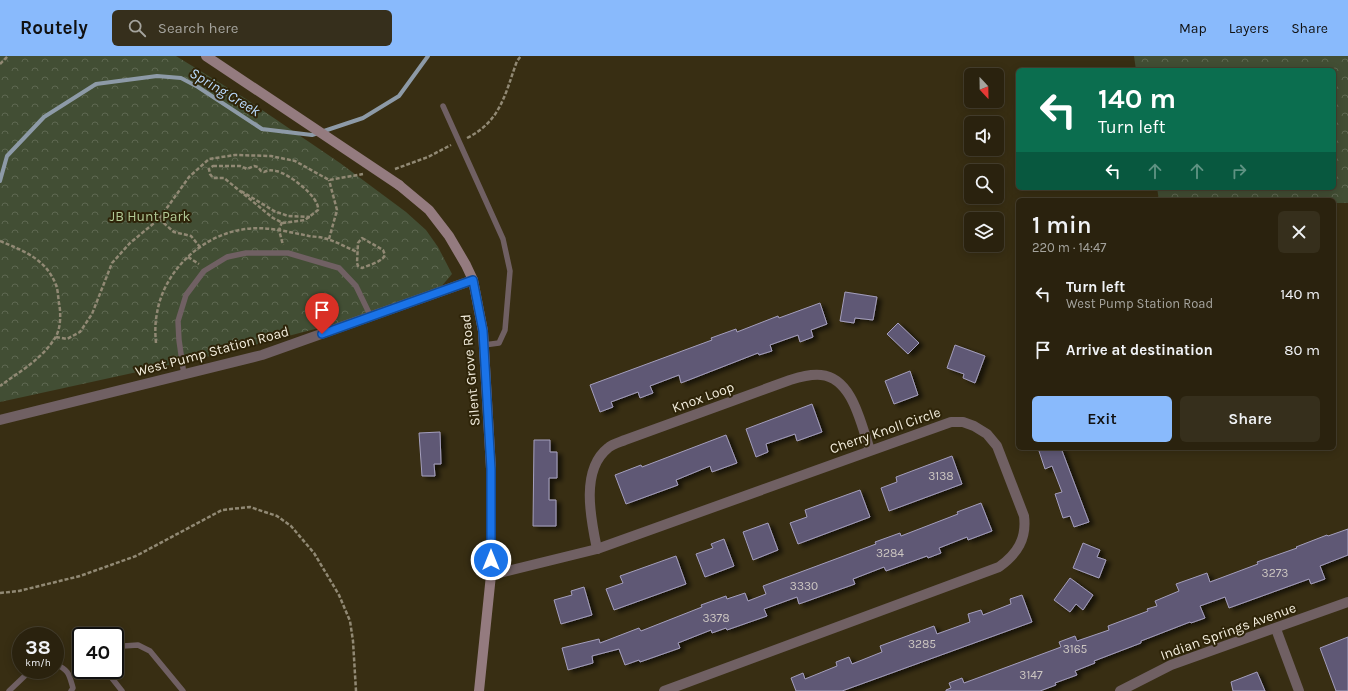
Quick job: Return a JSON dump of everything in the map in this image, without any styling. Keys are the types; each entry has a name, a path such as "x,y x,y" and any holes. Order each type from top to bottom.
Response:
{"street":[{"name":"Silent Grove Road","path":"206,56 399,185 428,210 449,236 473,280 483,331 491,469 491,575 479,691"},
{"name":"West Pump Station Road","path":"0,420 262,355 473,280"},
{"name":"Knox Loop","path":"597,549 592,525 590,496 591,479 597,460 608,448 625,440 776,385 807,375 822,375 840,383 848,392 855,405 870,450"},
{"name":"Cherry Knoll Circle","path":"491,575 597,549 951,422 963,422 974,426 987,434 997,446 1024,516 1025,528 1018,549 1009,560 999,567 664,691"},
{"name":"Indian Springs Avenue","path":"1120,691 1171,665 1276,629 1348,602"},
{"path":"1276,629 1299,691"}],"lane":[{"path":"443,106 503,239 510,271 505,330 499,343 484,345"},
{"path":"184,375 178,321 186,294 204,271 227,257 246,253 285,253 339,268 356,286 371,317"},
{"path":"124,646 138,645 150,651 183,691"},
{"path":"64,668 70,677 73,688 71,691"},
{"path":"9,691 22,679"},
{"path":"113,679 122,691"}],"path":[{"path":"0,64 8,56"},
{"path":"390,170 428,157 472,135 489,122 498,110 517,61 521,56"},
{"path":"56,337 67,339 80,332 92,314 112,263 130,243 159,219 189,177 209,159 235,155 271,156 295,161 329,180 367,174"},
{"path":"213,166 240,166 247,168 254,166 258,167 264,172 269,170 278,171 294,180 315,199 319,205 318,210 310,216 305,220 283,223 272,218 224,178 213,178 209,169 213,166"},
{"path":"328,239 337,210 329,180"},
{"path":"238,189 274,211 288,216 310,216"},
{"path":"159,219 174,232 190,236 200,247"},
{"path":"282,222 279,230 285,253"},
{"path":"362,238 382,250 385,255 381,259 365,267 360,268 357,263 358,242 362,238"},
{"path":"0,242 35,257 48,269 56,285 60,309 59,328 56,337 35,361 0,386"},
{"path":"0,593 19,591 80,576 136,556 222,510 250,507 277,516 291,526 314,553 340,595 350,621 353,641 356,691"}],"green space":[{"name":"JB Hunt Park","path":"0,56 176,56 246,99 340,163 406,212 426,230 438,247 452,274 440,288 372,314 224,353 0,402"},
{"path":"1134,56 1348,56 1348,203 1336,203 1336,198 1159,198 1157,190 1336,190 1336,68 1136,68"}],"building":[{"path":"845,292 877,297 873,320 855,318 854,323 840,321"},
{"path":"820,303 827,324 811,330 813,337 800,342 798,335 770,345 772,351 759,355 758,353 681,383 679,375 650,386 653,393 640,398 638,392 611,402 613,407 600,412 590,385 712,340 711,338 736,329 737,332 778,316 779,318"},
{"path":"898,323 919,343 908,354 887,334"},
{"path":"955,345 985,356 975,383 963,378 964,374 947,368"},
{"path":"910,371 918,395 894,404 885,381"},
{"path":"812,404 822,432 797,441 795,434 766,444 768,452 756,457 746,429"},
{"path":"440,432 441,464 434,464 435,476 422,476 419,433"},
{"path":"726,435 737,463 712,472 710,466 676,480 678,485 626,504 615,475 641,465 642,467"},
{"path":"534,440 550,440 550,452 557,452 557,478 549,478 549,500 556,500 556,526 533,526"},
{"path":"1039,450 1062,450 1089,522 1074,527 1070,516 1063,518 1055,494 1062,492 1052,466 1045,469"},
{"path":"952,456 962,484 889,511 881,488 897,482 896,477"},
{"path":"860,490 870,517 798,544 790,523 807,517 805,510"},
{"path":"981,503 992,531 968,540 967,537 939,548 941,553 928,558 927,556 886,571 884,567 853,579 855,584 799,604 797,597 764,609 767,616 727,630 726,628 712,633 711,630 678,643 680,648 640,662 639,660 625,665 619,649 592,656 593,663 568,670 562,648 599,639 600,643 639,628 641,631 726,596 727,599 745,593 748,601 766,594 763,586 876,544 875,542 900,533 901,536 958,514 957,512"},
{"path":"768,523 778,550 753,560 743,532"},
{"path":"1348,529 1348,555 1320,566 1325,579 1311,584 1309,579 1229,608 1225,597 1200,606 1205,618 1191,623 1190,622 1094,661 1095,663 1075,671 1077,675 1055,683 1056,685 1040,691 946,691 951,688 949,683 962,678 964,683 1061,647 1059,642 1075,636 1077,641 1109,630 1108,626 1148,611 1147,609 1157,606 1155,601 1179,591 1176,584 1207,573 1210,582 1327,535 1328,536"},
{"path":"724,539 734,566 705,577 696,554 713,548 711,544"},
{"path":"1083,543 1100,550 1097,557 1106,560 1099,578 1073,568"},
{"path":"676,556 686,584 614,610 606,589 623,583 620,576"},
{"path":"1070,578 1093,595 1083,610 1076,604 1070,612 1054,600"},
{"path":"584,587 592,615 561,624 554,600 572,595 571,591"},
{"path":"1022,595 1032,622 842,691 796,691 791,678 803,673 805,679 837,666 836,662 849,657 852,664 882,652 880,646 934,626 937,634 970,622 968,614 981,610 983,615 1011,604 1010,599"},
{"path":"1348,637 1348,691 1336,691 1320,648"},
{"path":"1257,672 1265,691 1233,691 1231,682"}],"waterway":[{"name":"Spring Creek","path":"0,181 7,156 44,117 96,84 157,76 181,78 198,87 262,129 312,135 363,118 399,96 428,56"}],"route":[{"path":"322,334 473,280 483,331 491,469 491,560"}]}
